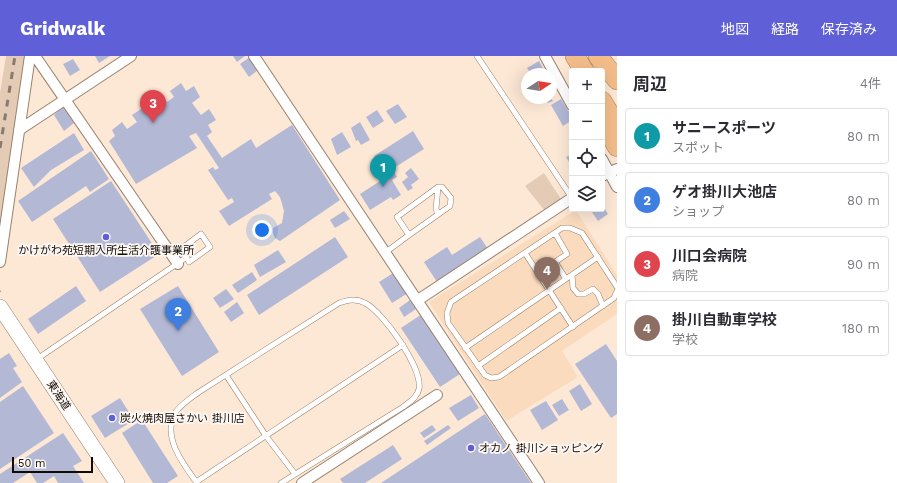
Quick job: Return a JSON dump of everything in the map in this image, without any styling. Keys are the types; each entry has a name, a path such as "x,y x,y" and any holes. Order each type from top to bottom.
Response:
{"highway":[{"path":"565,56 572,68"},
{"path":"575,56 582,68"},
{"path":"598,56 617,80"},
{"path":"604,104 617,126"},
{"path":"605,125 617,147"}],"main road":[{"name":"東海道","path":"1,297 36,360 118,483"}],"street":[{"path":"0,262 30,56"},
{"path":"35,56 178,264"},
{"path":"20,130 130,56"},
{"path":"254,56 539,483"},
{"path":"545,56 571,104"},
{"path":"609,172 617,187"},
{"path":"418,300 569,200"},
{"path":"302,483 437,395"}],"lane":[{"path":"477,56 569,194"},
{"path":"386,252 450,206 452,201 446,190 442,187 438,187 397,217 409,235"},
{"path":"438,187 436,208 438,214"},
{"path":"617,288 582,233 570,228 562,228 451,302 447,313 448,323 485,375 491,378 499,377 614,298 617,291"},
{"path":"555,233 567,254 555,262 566,279"},
{"path":"201,234 210,247 190,262 187,257 181,249 201,234"},
{"path":"525,253 573,327"},
{"path":"36,360 187,257"},
{"path":"465,348 598,257"},
{"path":"572,275 573,288 578,294 584,294 592,288 598,294 603,306"},
{"path":"282,483 403,407 416,396 419,388 418,378 413,364 403,345 378,312 366,303 353,299 338,303 193,396 174,415 171,427 172,439 179,457 196,482 403,345"},
{"path":"478,366 561,308"},
{"path":"226,375 266,436 295,474"}],"shaded area":[{"path":"6,56 27,56 0,238 0,93"},
{"path":"544,173 561,199 545,211 525,186"},
{"path":"573,212 577,212 617,275 617,314 562,351 578,377 506,421 429,302"}],"building":[{"path":"95,56 110,56 99,63"},
{"path":"233,56 245,56 237,62"},
{"path":"250,57 258,70 249,77 240,64"},
{"path":"73,59 80,70 70,76 63,64"},
{"path":"539,61 543,68 527,68"},
{"path":"181,83 186,91 194,86 200,97 192,103 201,115 209,109 216,120 208,125 212,132 207,136 222,158 251,139 256,148 292,125 340,200 280,241 275,238 273,228 282,223 284,211 280,197 275,191 269,194 272,199 229,226 219,211 234,202 232,198 228,200 208,170 213,167 215,170 219,168 196,133 189,136 197,148 136,184 109,141 115,136 112,130 122,122 127,129 137,122 132,115 162,95 167,102 174,97 170,91"},
{"path":"561,99 569,112 569,122 563,126 551,105 557,104 557,101"},
{"path":"398,104 407,117 395,124 386,111"},
{"path":"63,107 74,123 64,131 54,115"},
{"path":"377,110 384,121 373,128 366,117"},
{"path":"360,122 370,140 361,145 358,140 356,141 351,128"},
{"path":"413,131 424,149 386,173 374,156"},
{"path":"342,132 351,147 337,155 331,139"},
{"path":"74,133 84,150 51,170 34,187 21,168"},
{"name":"かけがわ苑短期入所生活介護事業所","path":"91,151 109,179 90,192 86,186 32,222 18,201"},
{"path":"411,168 419,179 411,185 413,188 408,191 402,182 408,177 405,173"},
{"path":"394,172 397,177 392,180 401,195 393,200 391,197 370,210 360,194"},
{"name":"かけがわ苑短期入所生活介護事業所","path":"111,181 159,254 100,292 53,219"},
{"path":"605,209 608,214 598,221 592,212 605,212"},
{"path":"344,211 350,219 335,228 330,220"},
{"path":"335,237 348,257 259,315 247,295"},
{"path":"480,237 490,252 439,285 424,262 447,247 452,255"},
{"path":"278,250 286,262 260,277 254,265"},
{"path":"252,272 257,280 238,293 232,285"},
{"path":"395,272 408,293 392,303 379,282"},
{"path":"76,286 86,301 38,334 28,319"},
{"path":"178,286 219,352 182,376 140,309"},
{"path":"226,289 234,299 220,308 213,298"},
{"path":"410,300 416,309 404,317 399,308"},
{"path":"237,302 244,313 231,322 224,312"},
{"path":"422,314 460,374 440,387 401,328"},
{"path":"606,344 617,361 617,414 611,418 575,364"},
{"path":"9,353 17,366 13,368 22,382 0,398 0,359"},
{"path":"580,384 592,404 581,411 569,391"},
{"path":"23,386 54,433 0,469 0,402"},
{"path":"471,395 479,408 458,421 449,408"},
{"name":"炭火焼肉屋さかい 掛川店","path":"120,398 134,420 105,438 91,416"},
{"path":"562,399 569,410 559,416 552,405"},
{"path":"546,401 558,420 542,430 530,410"},
{"name":"オカノ 掛川ショッピング","path":"485,414 531,483 381,483"},
{"path":"142,420 178,476 167,483 153,483 122,433"},
{"path":"432,425 436,430 424,438 420,433"},
{"path":"448,425 451,428 427,445 424,441"},
{"path":"63,433 82,461 73,466 84,483 58,483 54,476 43,483 37,483 30,472 13,483 0,483 0,474"},
{"path":"393,445 402,459 365,483 343,483 340,479"}],"railway":[{"path":"0,148 15,56"}],"place":[{"name":"川口会病院","path":"153,123"},
{"name":"サニースポーツ","path":"383,187"},
{"name":"かけがわ苑短期入所生活介護事業所","path":"106,237"},
{"name":"掛川自動車学校","path":"547,290"},
{"name":"ゲオ掛川大池店","path":"178,331"},
{"name":"炭火焼肉屋さかい 掛川店","path":"112,418"},
{"name":"オカノ 掛川ショッピング","path":"471,448"}]}
